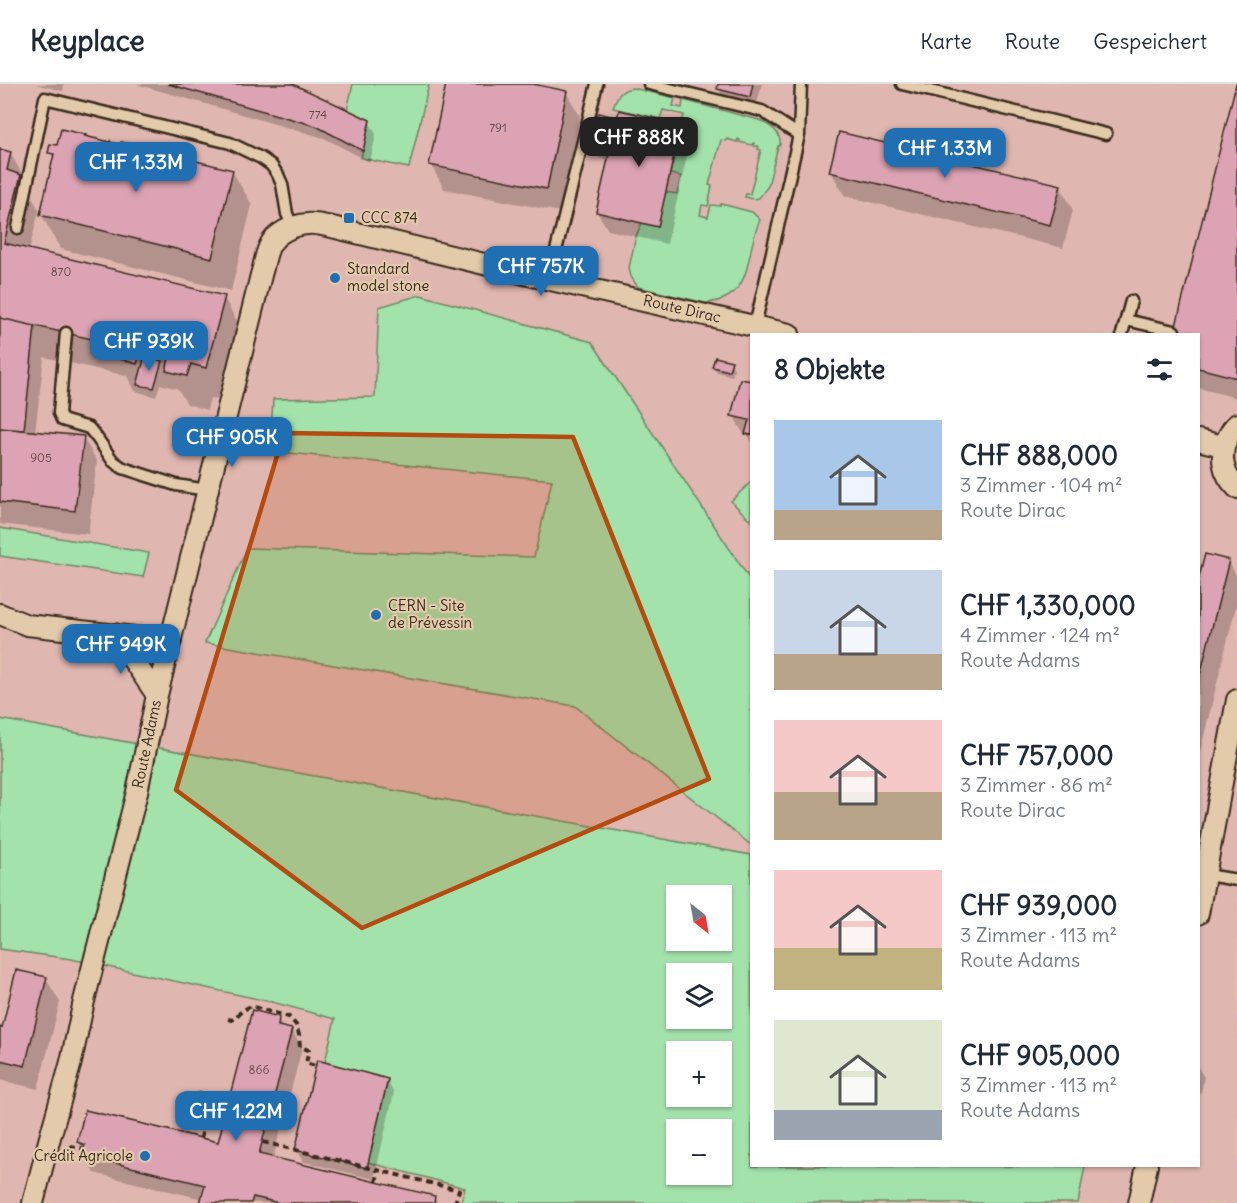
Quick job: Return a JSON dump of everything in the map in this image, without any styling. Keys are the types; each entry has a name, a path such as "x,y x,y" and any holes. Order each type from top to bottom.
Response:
{"street":[{"name":"Route Dirac","path":"293,227 310,224 332,227 785,333"},
{"name":"Route Adams","path":"33,1203 71,1062 84,1001 137,792 157,695 269,246 275,238 293,227"},
{"path":"1237,424 1223,446 1223,461 1227,476 1237,488"},
{"path":"1200,440 1223,446"},
{"path":"0,614 27,625 171,641"},
{"path":"0,631 27,625"},
{"path":"115,634 157,695"},
{"path":"1200,905 1237,700"},
{"path":"1139,1203 1147,1167"}],"lane":[{"path":"549,279 597,84"},
{"path":"649,84 762,111 799,135"},
{"path":"755,326 799,135 801,84"},
{"path":"902,84 1106,134"},
{"path":"18,228 45,98 230,143 261,158 271,165 278,175 282,184 287,214 293,227"},
{"path":"1122,333 1131,301"},
{"path":"1126,320 1174,331"},
{"path":"66,333 59,413 62,420 89,428 113,461 123,468 176,485 207,490"},
{"path":"1207,875 1237,880"}],"path":[{"path":"228,1019 232,1020 251,1006 272,1014 290,1017 296,1025 300,1047 309,1050 306,1063 315,1066"},
{"path":"199,1092 206,1118 201,1138"},
{"path":"262,1142 459,1190 455,1203"},
{"path":"376,1182 379,1170"}],"highlighted area":[{"path":"284,433 573,437 709,779 362,928 176,790"}],"shaded area":[{"name":"CERN - Site de Prévessin","path":"0,84 1237,84 1237,1203 0,1203"}],"green space":[{"path":"353,84 429,84 409,168 361,158 370,121 347,110"},
{"path":"633,88 675,98 673,106 682,108 683,100 759,120 771,127 779,136 780,145 768,186 759,198 753,199 745,197 746,194 750,194 761,150 758,146 754,146 754,143 752,145 739,142 738,139 737,142 721,140 709,185 712,186 708,206 702,205 700,215 708,217 711,205 720,206 721,204 752,212 760,220 741,284 733,293 721,300 705,303 638,287 631,277 629,268 636,236 642,223 666,192 677,194 681,176 670,174 684,115 663,110 660,119 613,108 620,94"},
{"path":"420,295 592,342 750,579 750,844 575,706 205,643 247,548 534,557 552,480 270,451 273,399 375,397 379,307"},
{"path":"750,483 750,520 731,501"},
{"path":"0,528 149,553 143,577 0,556"},
{"path":"0,719 750,855 750,1167 1085,1167 1078,1203 461,1203 465,1188 367,1162 388,1080 325,1062 335,1019 272,1002 71,959 0,949"}],"building":[{"path":"168,84 293,84 370,120 363,151 316,126"},
{"path":"446,84 533,84 567,91 547,189 429,165"},
{"path":"718,84 753,84 750,97 717,89"},
{"path":"1237,84 1237,378 1200,369 1200,333 1174,333"},
{"path":"619,110 681,124 658,227 596,212"},
{"path":"599,113 618,118 610,151 591,147"},
{"path":"61,129 121,145 121,142 146,147 233,170 212,258 40,215 54,154 48,153 50,144 57,145"},
{"path":"839,132 1061,185 1050,225 829,172"},
{"path":"0,149 11,152 7,170 21,175 4,243 225,296 206,368 191,364 187,376 166,371 169,358 141,351 137,364 114,357 118,345 0,318"},
{"path":"0,318 35,326 24,430 0,428"},
{"path":"145,356 162,361 154,388 137,385"},
{"path":"715,357 732,361 729,371 712,367"},
{"path":"740,379 750,381 750,435 745,434 749,420 731,416"},
{"path":"0,428 84,436 75,511 0,502"},
{"path":"1205,554 1229,560 1200,675 1200,573"},
{"path":"16,970 47,977 25,1066 0,1060 0,1027 2,1028"},
{"path":"252,1010 279,1017 278,1026 292,1029 259,1154 435,1196 434,1203 279,1203 253,1197 251,1203 200,1203 205,1185 82,1155 85,1145 77,1142 85,1110 218,1142"},
{"path":"317,1060 388,1079 367,1168 295,1150"}],"place":[{"name":"CCC 874","path":"349,218"},
{"name":"Standard model stone","path":"335,278"},
{"name":"CERN - Site de Prévessin","path":"376,615"},
{"name":"Crédit Agricole","path":"145,1156"}]}
